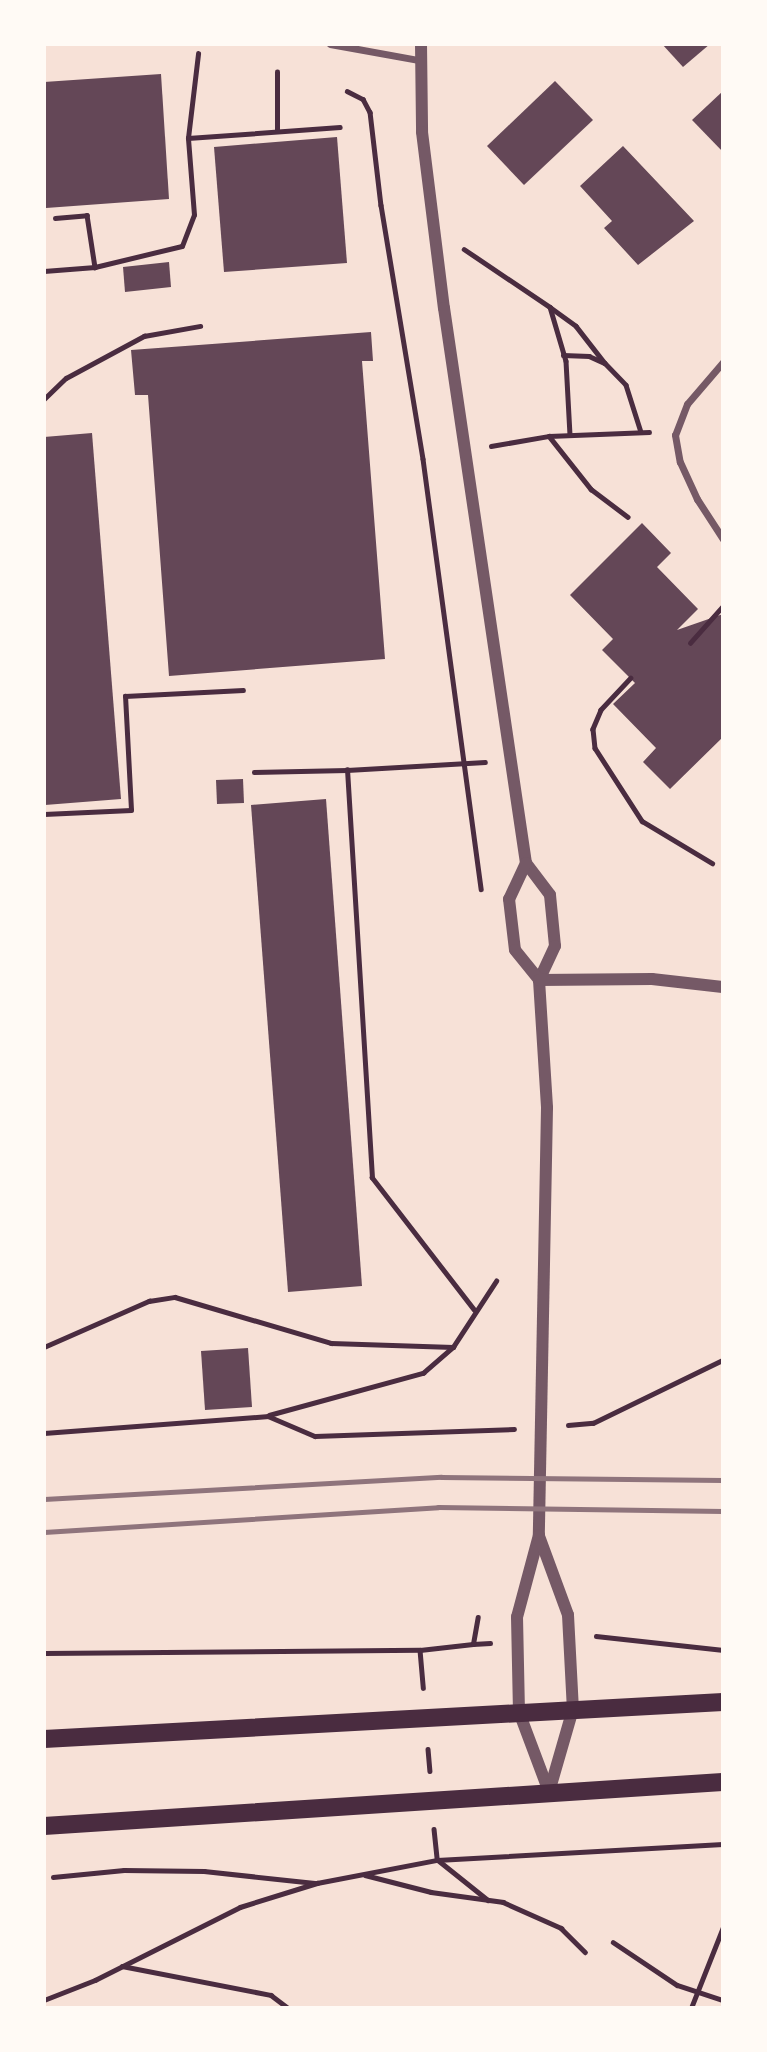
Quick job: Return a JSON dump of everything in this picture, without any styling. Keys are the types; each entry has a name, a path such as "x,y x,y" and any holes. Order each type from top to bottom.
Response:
{"main road":[{"path":"44,1739 425,1716 723,1702"},
{"path":"44,1826 432,1798 723,1782"}],"street":[{"path":"330,44 418,60"},
{"path":"421,44 418,60 432,224 526,863 550,895 555,946 538,980 547,1108 539,1378 539,1535 517,1617 519,1712 549,1792"},
{"path":"723,362 687,404 675,435 680,462 697,499 723,539"},
{"path":"526,863 509,899 515,950 538,980"},
{"path":"538,980 652,979 723,987"},
{"path":"539,1535 568,1615 573,1709 549,1792"}],"path":[{"path":"44,271 95,267 182,246 194,215 188,138 198,54"},
{"path":"277,72 277,131"},
{"path":"347,91 363,99 370,112 380,205 423,459 482,898"},
{"path":"188,138 340,127"},
{"path":"55,218 87,215 95,267"},
{"path":"432,224 576,326 626,385 642,432"},
{"path":"550,307 564,355 570,434"},
{"path":"44,399 66,378 144,336 200,327"},
{"path":"564,355 589,356 605,363"},
{"path":"505,443 570,434 642,432 675,435"},
{"path":"549,436 591,489 628,517"},
{"path":"690,643 723,606"},
{"path":"631,678 601,710 593,729 594,748 642,821 712,863"},
{"path":"44,814 131,810 125,696 243,690"},
{"path":"254,772 513,761"},
{"path":"347,769 372,1178 474,1310"},
{"path":"44,1433 268,1416 424,1373 453,1347 474,1310 496,1282"},
{"path":"44,1347 149,1301 175,1297 331,1343 453,1347"},
{"path":"553,1426 593,1423 723,1360"},
{"path":"268,1416 315,1436 527,1428"},
{"path":"44,1653 420,1650 473,1644 478,1617"},
{"path":"597,1636 723,1650"},
{"path":"420,1650 437,1860 488,1900"},
{"path":"44,2000 121,1966 240,1907 317,1883 437,1860 723,1844"},
{"path":"53,1877 124,1870 204,1871 317,1883"},
{"path":"364,1874 430,1892 488,1900 542,1916 561,1928 585,1952"},
{"path":"691,2008 723,1927"},
{"path":"613,1942 632,1959 698,1993 723,2000"},
{"path":"121,1966 271,1994 288,2008"}],"building":[{"path":"662,44 710,44 683,67"},
{"path":"161,74 169,199 46,208 44,82"},
{"path":"555,81 593,120 524,185 487,146"},
{"path":"723,91 723,152 692,120"},
{"path":"337,137 347,263 224,272 214,147"},
{"path":"623,146 694,221 638,265 604,228 612,221 580,186"},
{"path":"169,262 171,287 125,292 123,267"},
{"path":"371,332 373,361 362,361 385,659 169,676 148,395 135,395 131,350"},
{"path":"92,433 121,799 45,805 44,437"},
{"path":"642,523 671,553 657,567 698,609 677,630 723,614 723,737 670,789 643,762 656,748 613,704 635,683 602,650 613,639 570,595"},
{"path":"243,779 244,803 217,804 216,780"},
{"path":"326,799 362,1286 288,1292 251,805"},
{"path":"248,1348 252,1407 205,1410 201,1351"}],"railway":[{"path":"44,1499 441,1477 723,1480"},
{"path":"44,1532 438,1507 723,1511"}]}
